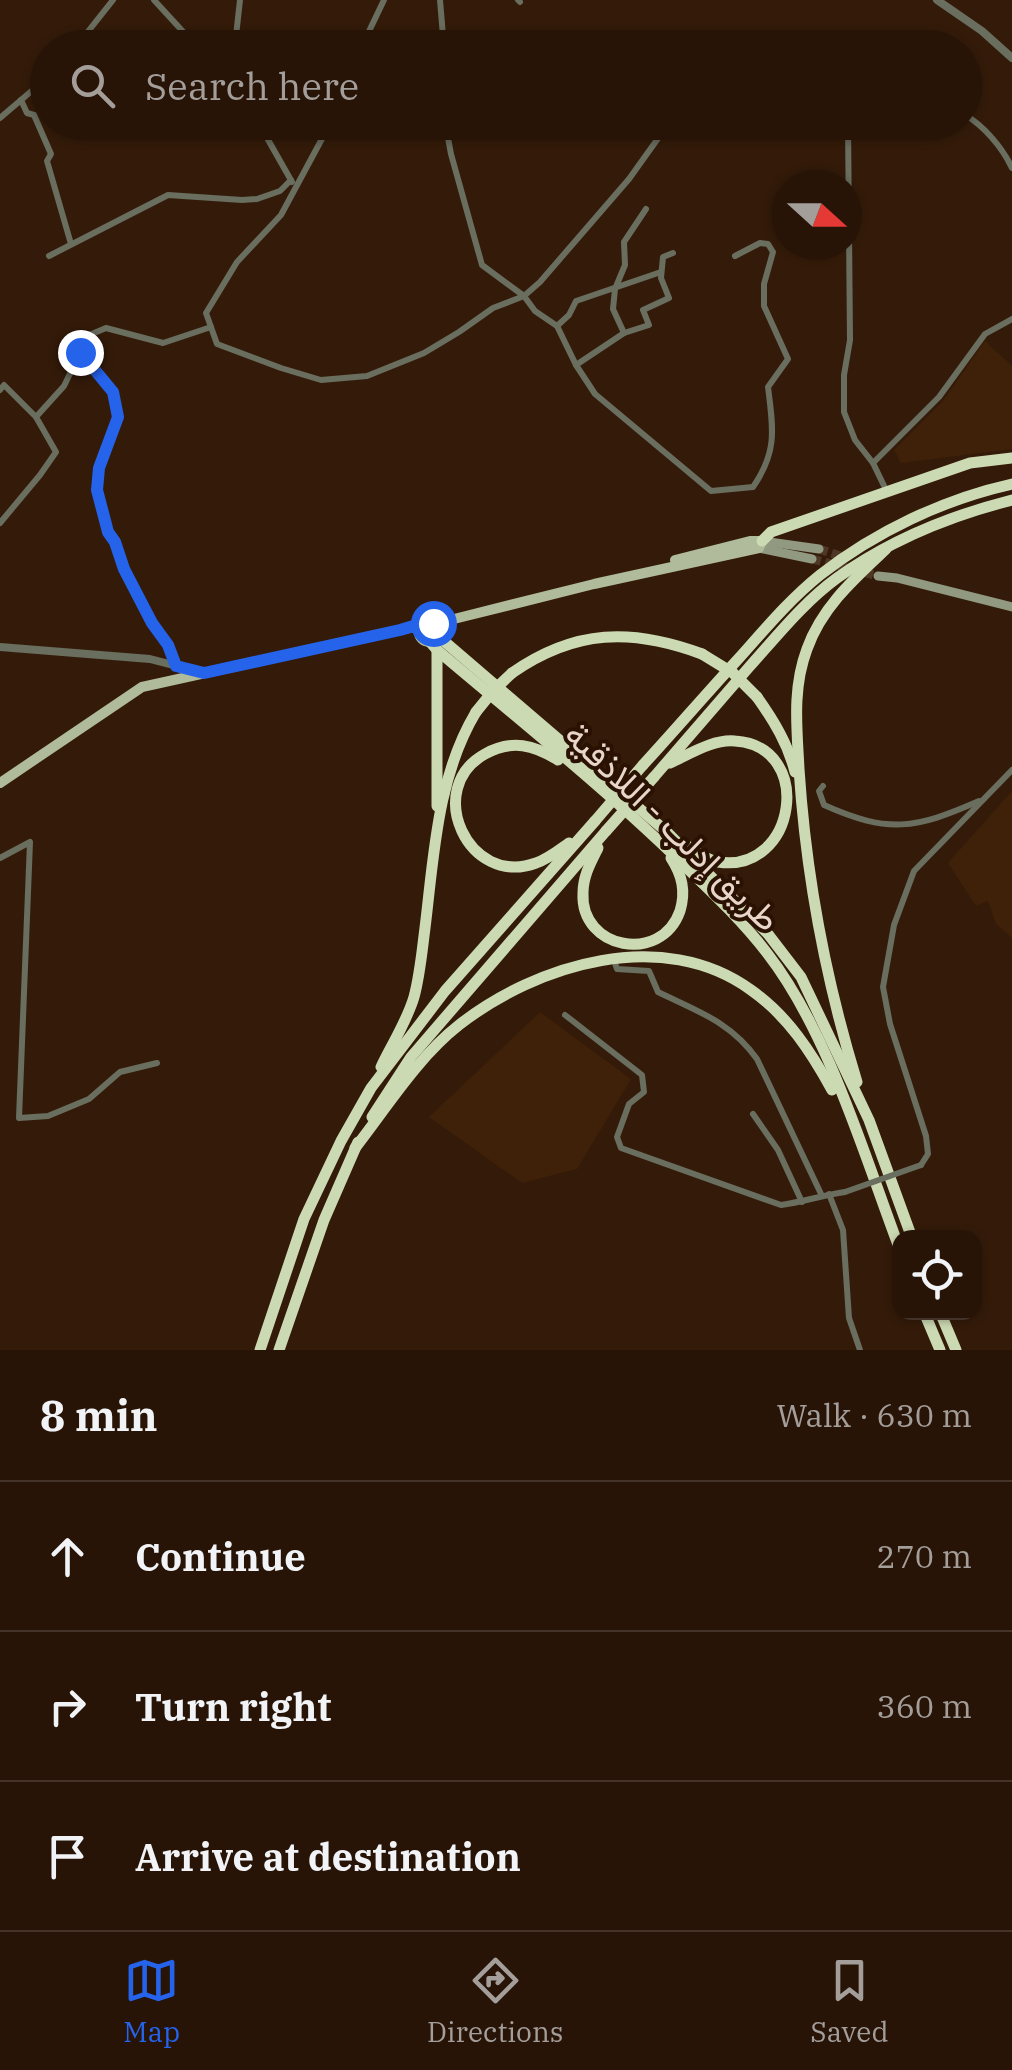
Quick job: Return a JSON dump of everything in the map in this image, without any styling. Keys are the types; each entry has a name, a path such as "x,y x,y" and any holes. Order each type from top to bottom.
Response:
{"highway":[{"path":"760,544 771,532 970,462 1012,458"},
{"path":"371,1088 445,991 764,630 820,576 867,542 958,499 1012,484"},
{"path":"279,1350 324,1220 355,1148 410,1057 800,612 834,580 870,556 949,518 1012,500"},
{"path":"802,816 796,702 807,648 824,614 886,549"},
{"path":"260,1350 304,1219 413,999 437,835 455,752 476,712 512,672 550,650 602,636 650,638 702,654 733,673 757,697 778,728 795,770 821,939 842,1033 869,1120"},
{"path":"433,639 437,835"},
{"name":"طريق إدلب - اللاذقية","path":"433,639 596,785 664,838 768,953 822,1047 892,1230"},
{"name":"طريق إدلب - اللاذقية","path":"433,639 664,838 768,934 801,978 869,1120 909,1230"},
{"path":"658,772 717,743 734,740 767,752 778,764 788,796 787,812 774,840 748,858 717,862 664,838"},
{"path":"595,820 556,852 516,868 479,855 458,826 455,808 457,790 478,758 496,748 517,744 537,748 596,785"},
{"path":"606,831 584,880 582,897 592,923 617,943 648,942 662,936 678,918 684,900 683,884 664,838"},
{"path":"355,1148 421,1063 455,1028 485,1006 567,968 646,956 724,974 750,988 790,1025 812,1054 854,1129"},
{"path":"927,1320 940,1350"},
{"path":"943,1320 956,1350"}],"main road":[{"path":"0,784 142,687 454,619 656,570 671,561 750,542 812,559"},
{"path":"760,544 819,549"},
{"path":"880,573 1012,607"},
{"path":"433,639 454,619"},
{"path":"426,623 436,625 433,639"},
{"path":"426,623 419,632 433,639"},
{"path":"400,630 433,639"}],"street":[{"path":"89,30 114,0"},
{"path":"154,0 182,30"},
{"path":"237,30 240,0"},
{"path":"370,30 384,0"},
{"path":"440,0 442,30"},
{"path":"938,0 981,30"},
{"path":"982,31 1012,58"},
{"path":"0,118 30,92"},
{"path":"21,100 30,113"},
{"path":"982,129 1004,152 1012,168"},
{"path":"45,140 51,154 47,161 71,244"},
{"path":"268,140 294,184"},
{"path":"320,140 280,215 237,262 206,314 217,344 321,380 367,376 424,353 494,308 524,296 601,214 657,140"},
{"path":"448,140 482,266 557,326 595,394 711,491 753,487 764,470 774,432 768,386 788,359 764,306 764,284 773,252 768,244 760,243 734,256"},
{"path":"848,140 850,340 844,374 844,412 855,440 873,463 887,492"},
{"path":"49,256 168,194 257,199 294,184"},
{"path":"624,332 613,309 615,289 625,265 624,242 646,209"},
{"path":"576,365 624,332 649,324 643,310 669,298 660,278 663,258 673,254"},
{"path":"557,326 576,301 661,272"},
{"path":"873,463 938,398 986,334 1012,319"},
{"path":"36,416 64,386 86,336 106,328 163,343 210,327"},
{"path":"80,352 113,392 118,417 99,468 97,490 108,532 176,666"},
{"path":"0,390 4,384 36,416 56,452 0,523"},
{"path":"0,647 150,659 204,673"},
{"path":"565,1015 642,1075 644,1092 629,1104 617,1137 621,1148 781,1205 845,1192 921,1165 928,1154 926,1136 890,1024 883,987 894,925 914,871 1012,770"},
{"path":"823,786 819,791 824,804 877,824 904,825 947,815 984,799"},
{"path":"0,858 30,842 19,1118 48,1116 90,1099 120,1072 157,1063"},
{"path":"614,959 617,969 649,971 658,992 724,1024 758,1058 842,1230 849,1318 860,1350"},
{"path":"753,1114 778,1150 802,1202"}],"shaded area":[{"path":"985,341 1012,366 1012,449 901,463 894,450 943,401"},
{"path":"1012,791 1012,938 996,924 988,901 976,906 948,863"},
{"path":"540,1012 631,1079 577,1169 522,1183 429,1117"}],"tunnel":[{"path":"819,549 846,558"},
{"path":"812,559 878,576"}],"route":[{"path":"80,352 113,392 118,417 99,468 97,490 108,532 176,666 204,673 433,623"}]}
